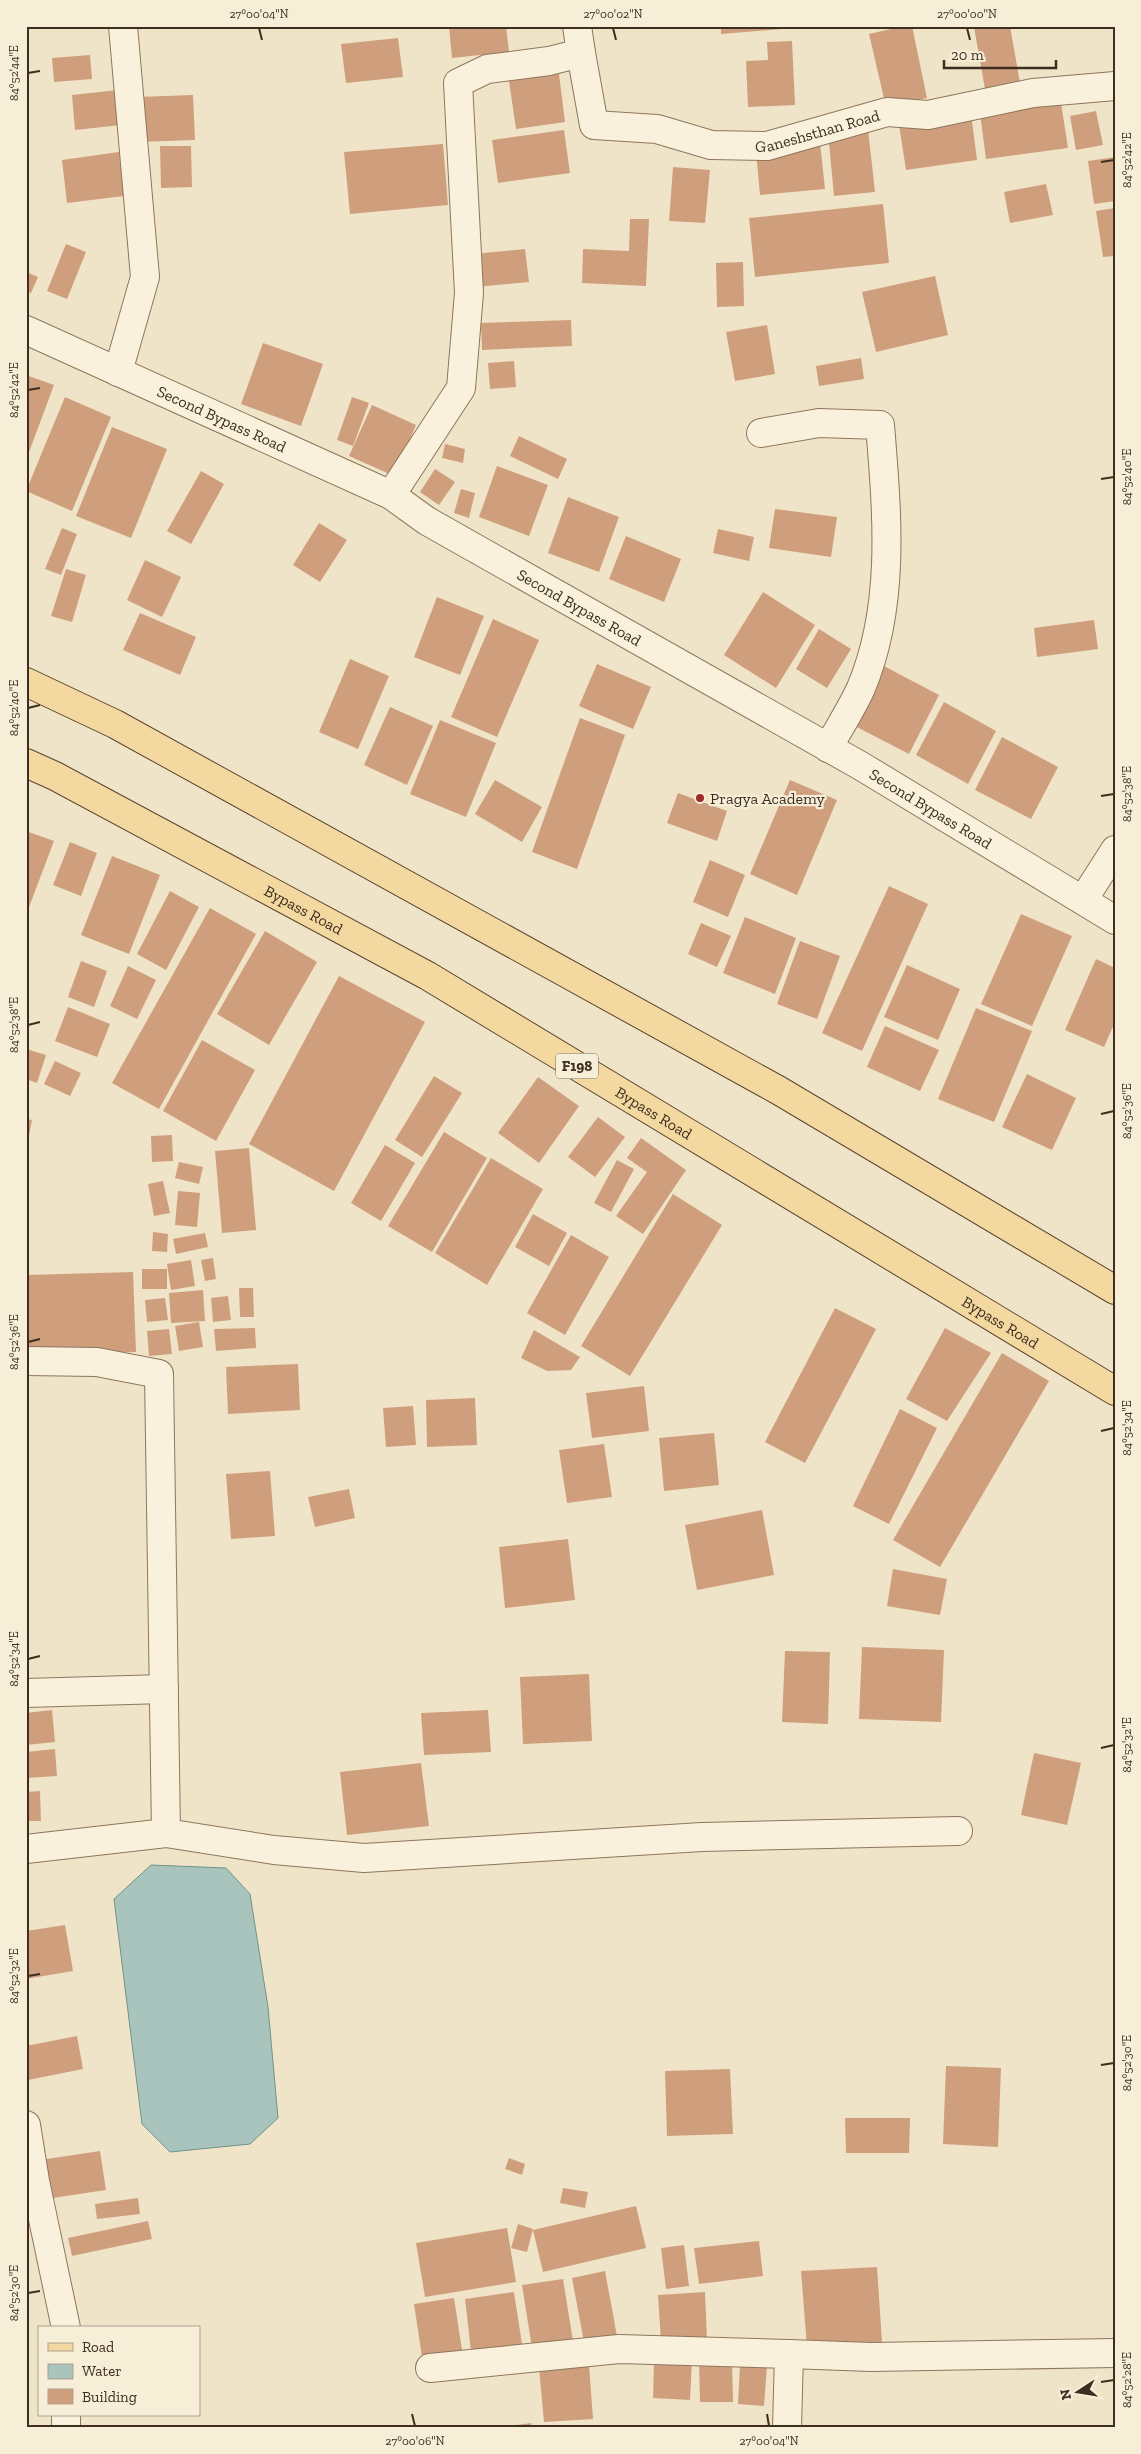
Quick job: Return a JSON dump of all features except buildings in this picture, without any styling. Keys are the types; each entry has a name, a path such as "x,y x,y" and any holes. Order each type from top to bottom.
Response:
{"main road":[{"path":"26,682 115,724 778,1090 1115,1290"},
{"name":"Bypass Road","path":"26,763 55,776 428,976 1115,1392"}],"street":[{"path":"118,372 145,277 123,26"},
{"name":"Ganeshsthan Road","path":"577,26 594,125 658,129 711,145 767,146 887,112 928,115 1033,93 1115,86"},
{"path":"391,495 461,388 469,293 458,83 487,69 549,61 581,53"},
{"name":"Second Bypass Road","path":"26,330 391,495 427,521 828,748 1115,920"},
{"path":"761,433 819,423 880,424 886,497 886,590 876,640 860,688 828,748"},
{"path":"1083,900 1115,850"},
{"path":"26,1361 97,1362 159,1374 166,1833"},
{"path":"26,1693 164,1690"},
{"path":"26,1849 166,1833 274,1850 364,1858 702,1837 958,1831"},
{"path":"26,2125 35,2181 66,2326"},
{"path":"430,2368 619,2349 870,2357 1115,2353"},
{"path":"787,2428 789,2354"}],"water":[{"path":"151,1865 226,1868 250,1894 268,2007 278,2118 250,2144 170,2152 142,2124 114,1899"}],"place":[{"name":"Pragya Academy","path":"700,798"}]}
